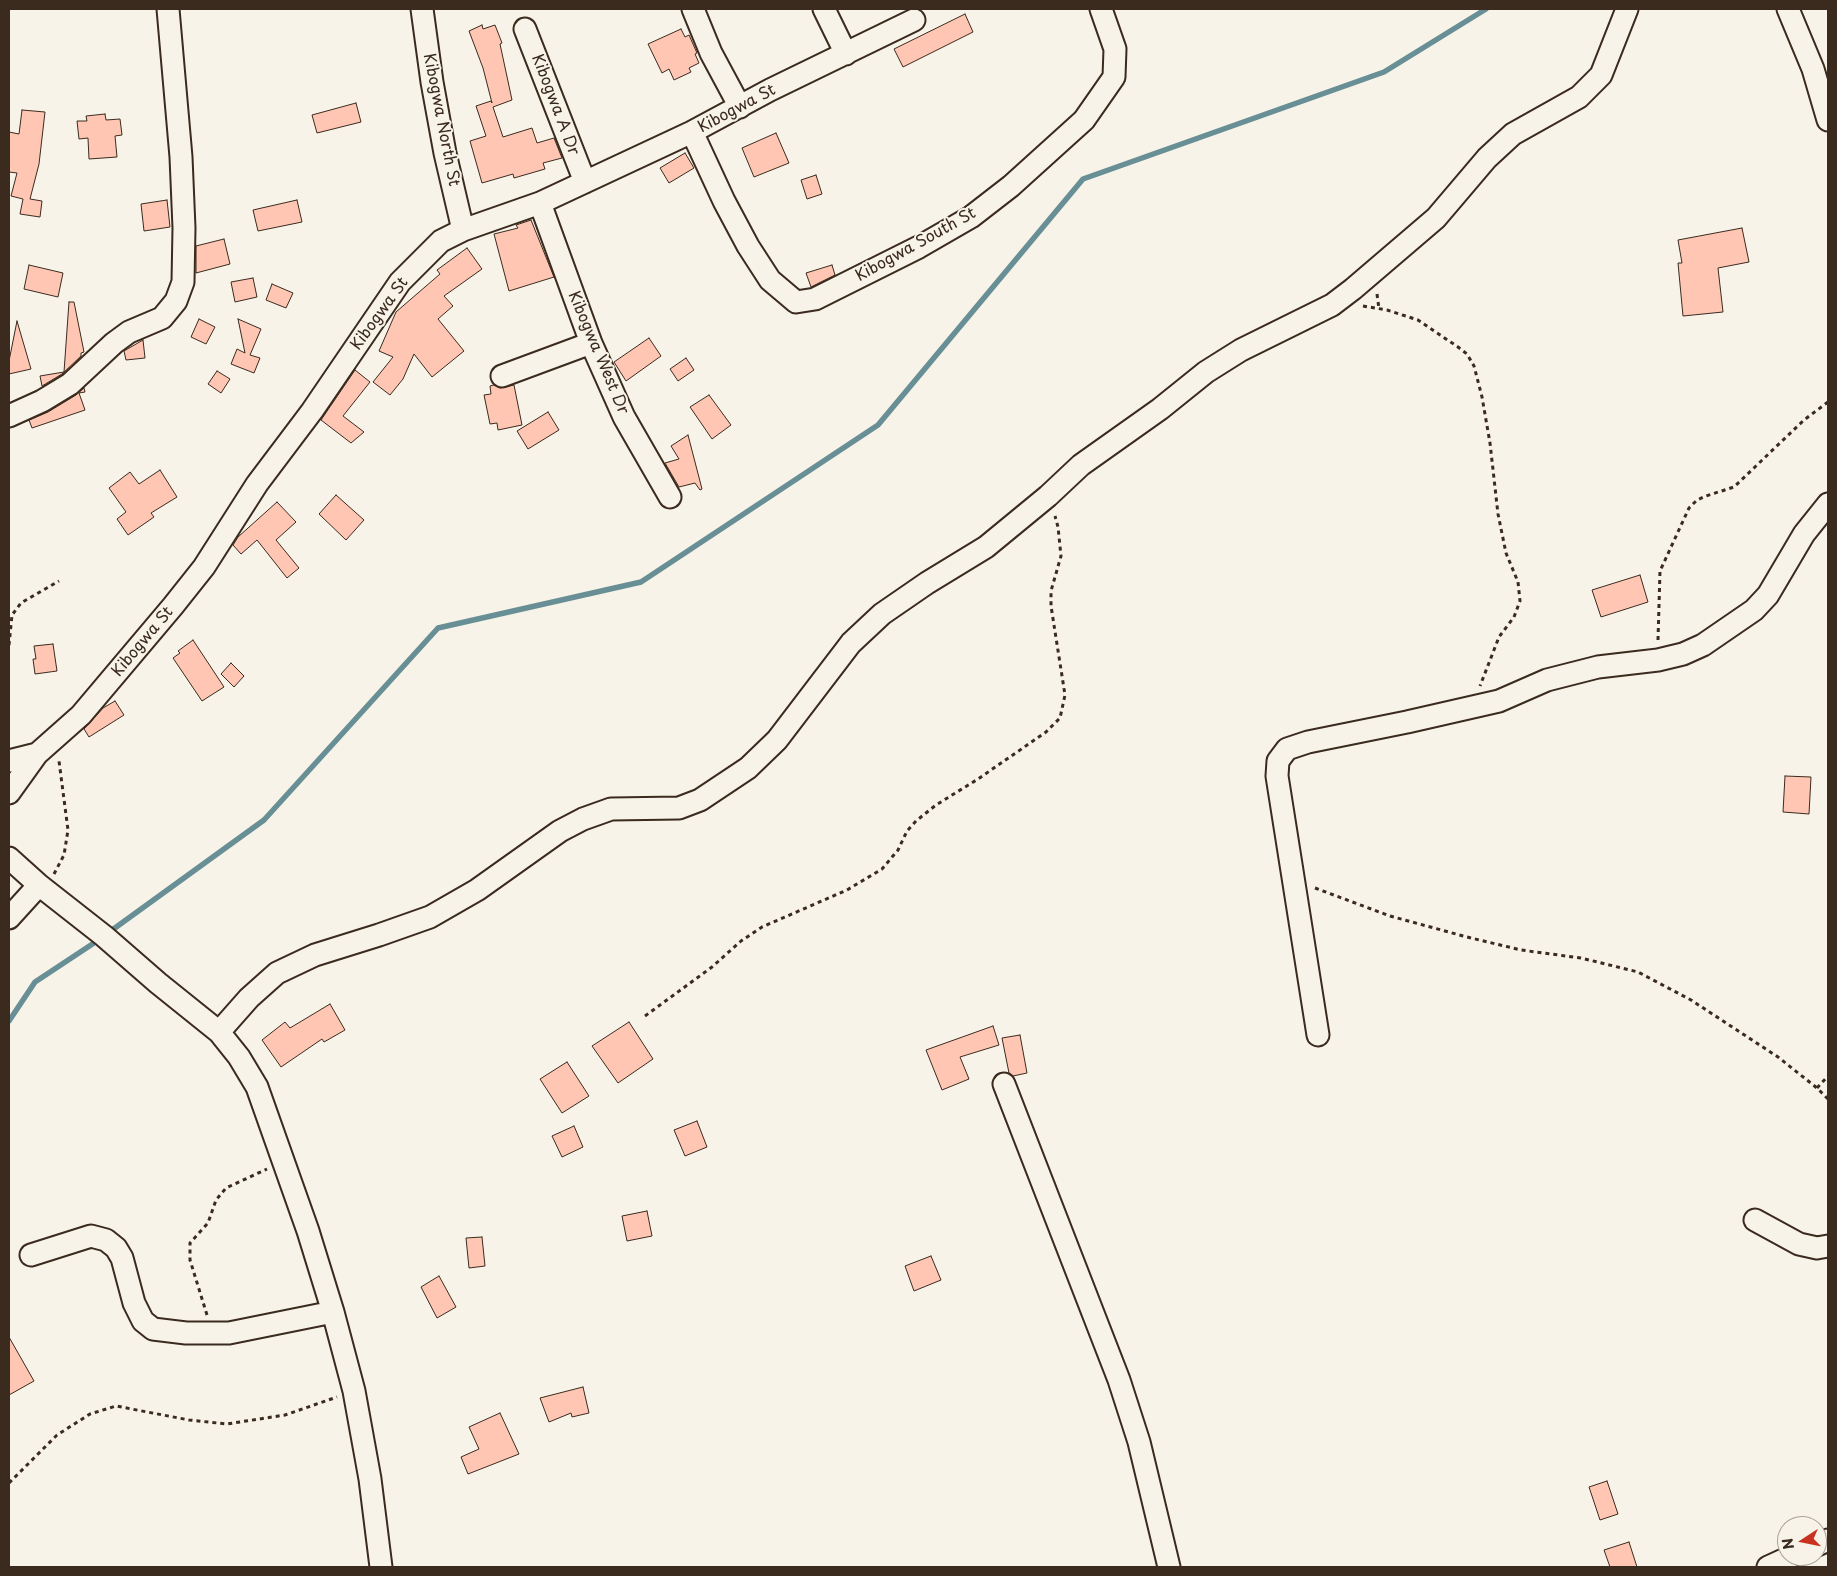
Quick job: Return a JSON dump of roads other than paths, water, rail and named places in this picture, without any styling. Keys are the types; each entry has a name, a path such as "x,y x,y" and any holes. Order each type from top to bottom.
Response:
{"street":[{"path":"9,416 42,401 70,384 114,343 129,332 162,318 176,301 183,282 184,228 181,157 168,9"},
{"name":"Kibogwa North St","path":"422,9 432,82 445,153 463,230"},
{"path":"693,9 711,53 740,107"},
{"path":"824,9 846,54"},
{"name":"Kibogwa South St","path":"692,132 748,246 770,280 796,302 815,299 919,247 971,217 1011,186 1084,120 1114,77 1115,49 1101,9"},
{"path":"219,1032 249,998 277,973 315,955 430,917 477,890 560,831 583,819 611,809 679,808 700,800 748,768 777,740 851,643 882,614 927,583 986,547 1048,496 1081,465 1160,409 1206,372 1240,350 1332,305 1436,218 1487,158 1513,134 1579,97 1601,75 1627,9"},
{"path":"1788,9 1820,66 1828,120"},
{"name":"Kibogwa St","path":"9,761 36,754 81,715 204,567 257,484 312,410 400,282 441,242 463,230 540,203 692,132 914,20"},
{"name":"Kibogwa A Dr","path":"525,29 585,182"},
{"name":"Kibogwa West Dr","path":"540,203 591,343 624,417 670,497"},
{"path":"502,376 591,343"},
{"path":"1318,1035 1277,776 1278,761 1287,749 1308,742 1499,701 1547,680 1598,667 1658,660 1684,654 1703,645 1754,610 1768,595 1804,534 1828,504"},
{"path":"9,793 36,754"},
{"path":"9,858 219,1032 239,1057 257,1087 308,1231 333,1312 354,1391 370,1479 381,1567"},
{"path":"9,918 42,887"},
{"path":"1004,1084 1119,1380 1139,1442 1170,1567"},
{"path":"1756,1220 1799,1244 1818,1248 1828,1246"},
{"path":"31,1255 91,1236 106,1240 116,1248 122,1258 134,1303 143,1321 153,1329 186,1333 229,1333 333,1312"}],"waterway":[{"path":"108,933 264,820 438,628 641,582 878,425 1083,179 1384,72 1486,9"},
{"path":"9,1021 35,982 100,939"}]}
